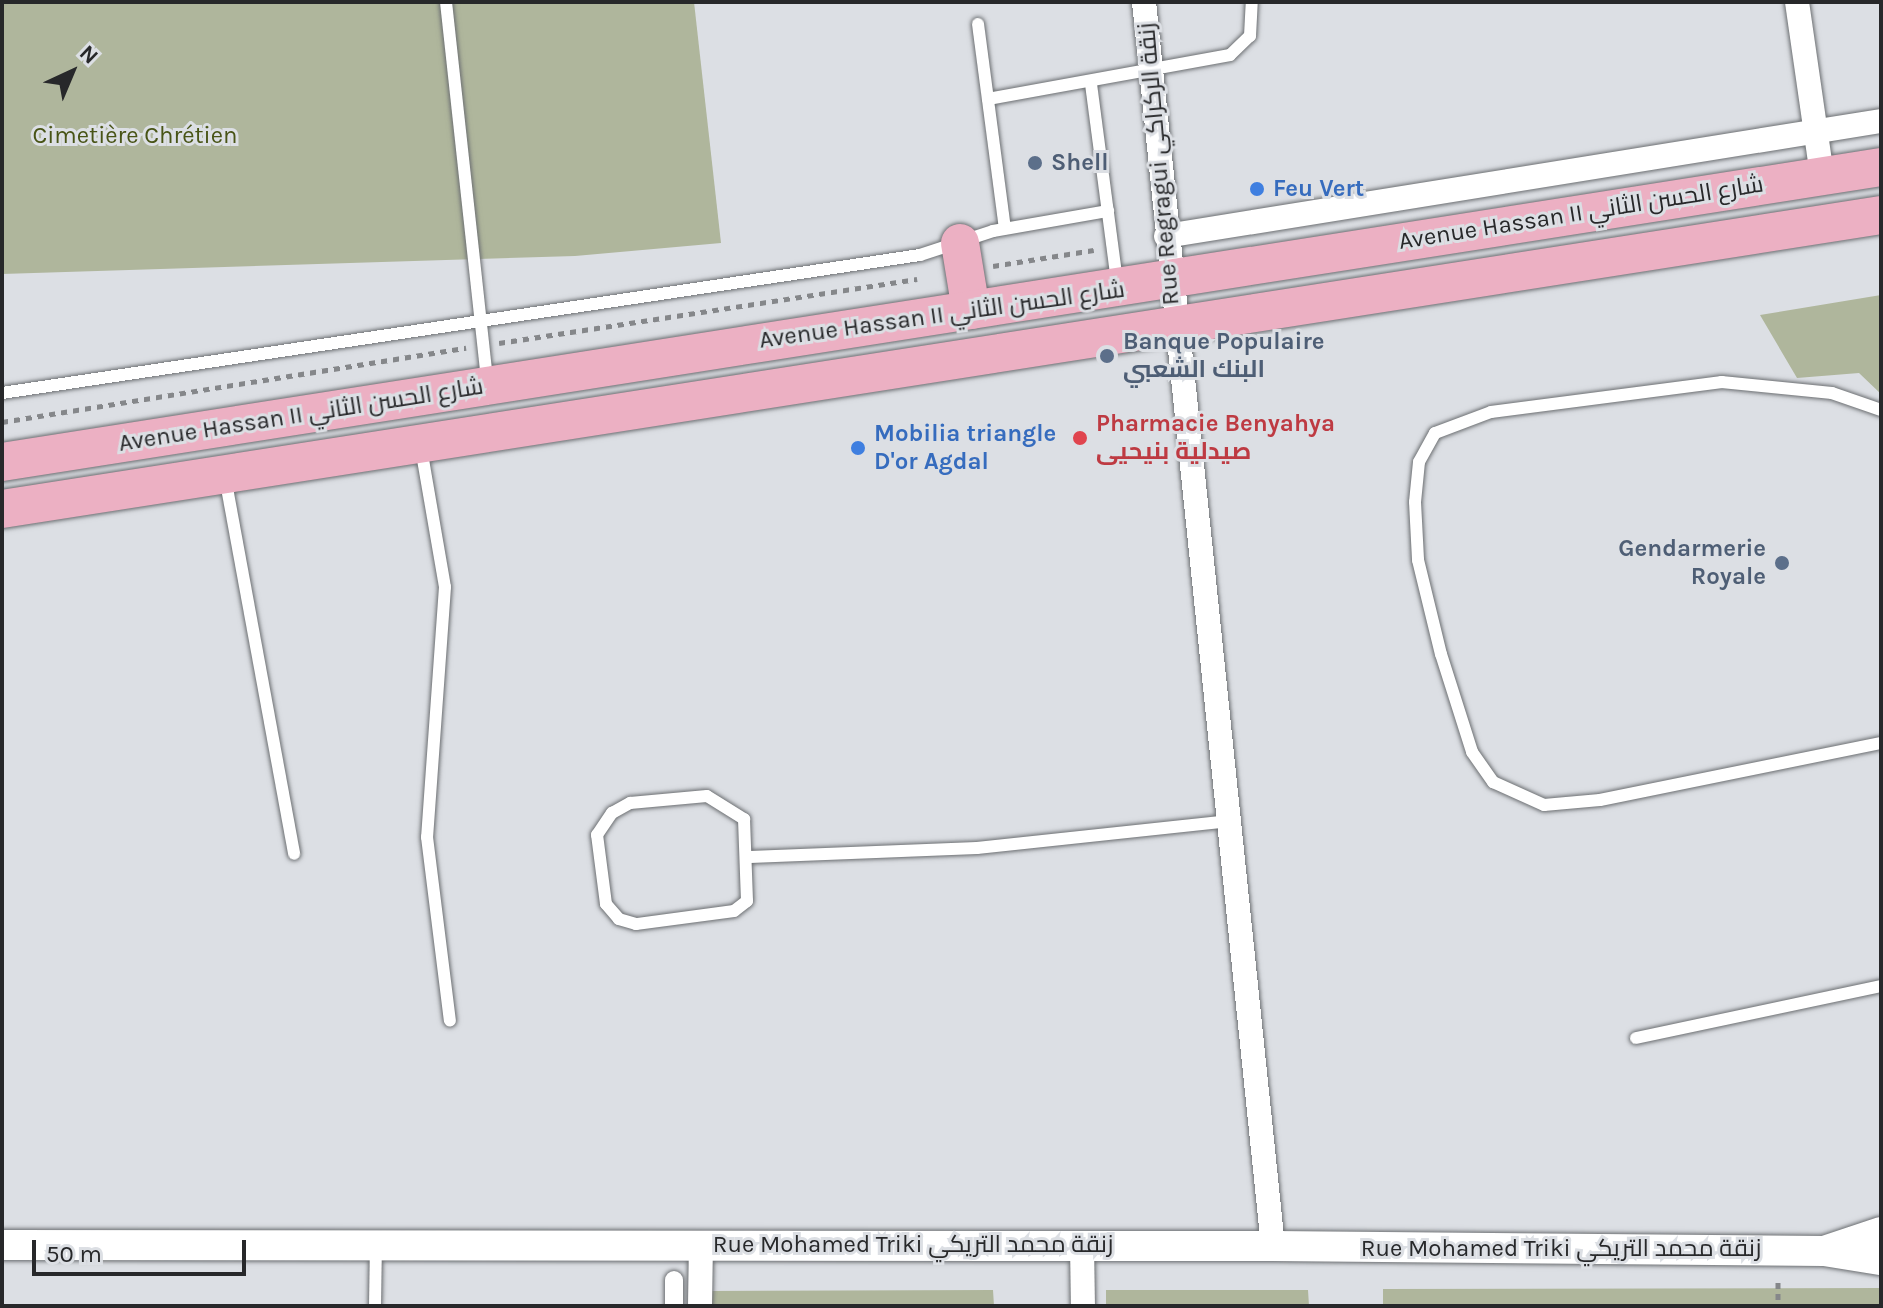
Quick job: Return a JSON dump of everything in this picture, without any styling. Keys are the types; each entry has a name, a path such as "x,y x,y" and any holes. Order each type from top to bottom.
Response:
{"main road":[{"name":"Avenue Hassan II شارع الحسن الثاني","path":"2,462 1881,167"},
{"name":"Avenue Hassan II شارع الحسن الثاني","path":"2,509 1881,215"},
{"path":"963,257 971,310"}],"street":[{"name":"Rue Regragui زنقة الركراكي","path":"1144,2 1170,281 1273,1246"},
{"path":"1797,2 1822,176"},
{"path":"1166,236 1881,121"},
{"path":"1824,1251 1881,1232"},
{"name":"Rue Mohamed Triki زنقة محمد التريكي","path":"2,1245 1082,1245 1824,1251 1881,1246"},
{"path":"700,1306 701,1245"},
{"path":"1082,1245 1083,1306"},
{"name":"Rue Mohamed Triki زنقة محمد التريكي","path":"1824,1251 1881,1260"},
{"path":"674,1280 674,1306"}],"lane":[{"path":"446,2 477,321 487,386"},
{"path":"988,99 1152,74 1242,47 1254,25 1252,2"},
{"path":"978,24 1005,228"},
{"path":"1091,84 1118,289"},
{"path":"2,393 477,321 963,257 1005,228 1108,211"},
{"path":"1881,410 1832,393 1722,382 1491,412 1435,433 1419,462 1415,502 1418,560 1441,654 1472,752 1493,782 1544,805 1600,800 1881,743"},
{"path":"420,445 445,587 427,837 450,1021"},
{"path":"224,474 294,854"},
{"path":"707,796 744,819 750,857 747,901 734,911 636,924 619,919 606,904 597,835 612,813 630,803 707,796"},
{"path":"750,857 977,848 1228,821"},
{"path":"1636,1038 1881,986"},
{"path":"375,1306 376,1245"}],"path":[{"path":"2,422 481,346 963,257 1113,246"},
{"path":"1778,1282 1778,1306"}],"green space":[{"name":"Cimetière Chrétien","path":"2,2 694,2 721,243 575,256 2,274"},
{"path":"1881,295 1881,394 1859,373 1797,378 1760,315"},
{"path":"1881,1288 1881,1306 1383,1306 1383,1289"},
{"path":"993,1290 994,1306 711,1306 710,1291"},
{"path":"1106,1290 1308,1290 1309,1306 1106,1306"}],"place":[{"name":"Shell","path":"1035,163"},
{"name":"Feu Vert","path":"1257,189"},
{"name":"Banque Populaire البنك الشعبي","path":"1107,356"},
{"name":"Pharmacie Benyahya صيدلية بنيحيى","path":"1080,438"},
{"name":"Mobilia triangle D'or Agdal","path":"858,448"},
{"name":"Gendarmerie Royale","path":"1782,563"}]}
